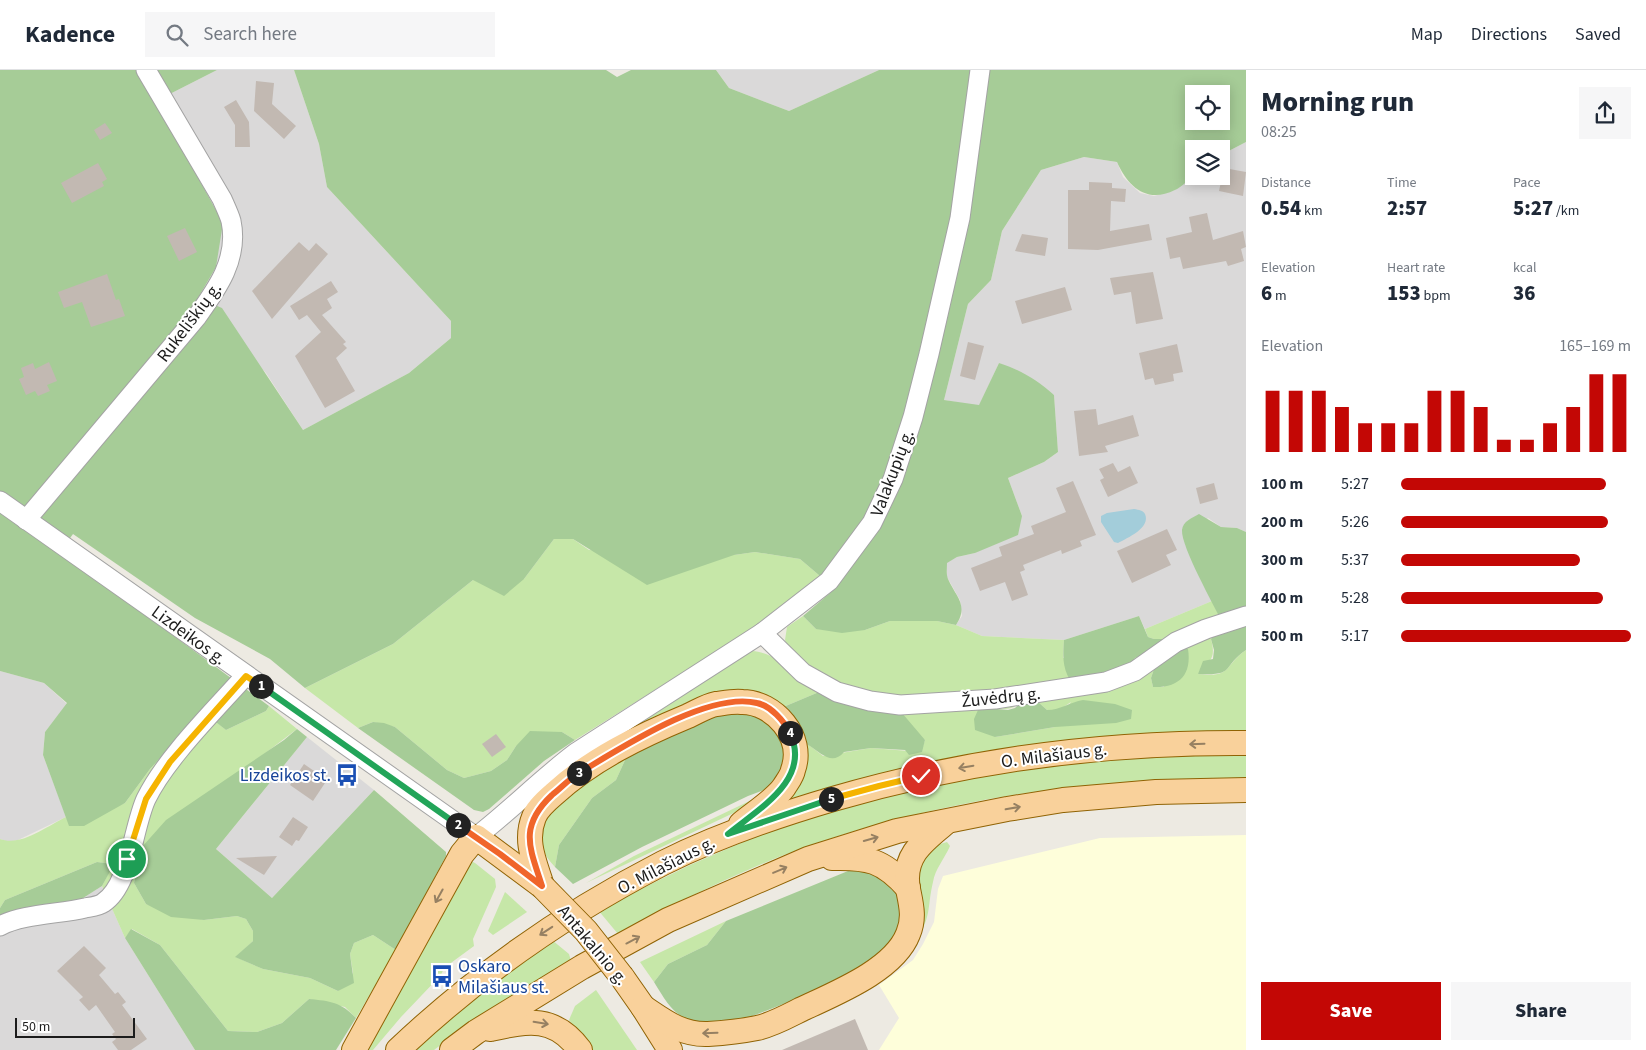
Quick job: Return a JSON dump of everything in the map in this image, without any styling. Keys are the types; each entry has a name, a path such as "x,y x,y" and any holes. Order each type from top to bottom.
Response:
{"main road":[{"path":"542,886 531,850 529,833 534,815 573,777 620,748 658,728 714,704 741,701 758,703 774,713 785,724 792,738 795,754 794,770 783,789 728,834"},
{"name":"O. Milašiaus g.","path":"398,1050 448,1004 489,970 543,933 664,863 728,834 801,808 879,786 963,767 1029,756 1082,750 1161,744 1246,743"},
{"path":"452,1050 476,1032 582,967 668,920 808,859 897,831 1064,800 1156,792 1246,790"},
{"path":"643,1007 672,1027 691,1032 707,1034 758,1028 828,997 883,965 899,949 908,934 912,920 912,902 908,888 908,867 912,856 920,844 948,821"},
{"name":"Antakalnio g.","path":"476,837 542,886 586,931 622,977 670,1050"},
{"path":"354,1050 462,854 476,837"},
{"path":"808,859 866,859 898,876 908,888"},
{"path":"476,1032 533,1022 552,1025 563,1032 580,1050"},
{"path":"733,1050 758,1028"}],"street":[{"name":"Rukeliškių g.","path":"26,520 196,318 220,286 227,271 232,237 230,220 222,199 146,70"},
{"name":"Valakupių g.","path":"476,837 499,820 551,771 762,633 829,581 872,523 893,479 913,417 927,363 960,218 980,70"},
{"name":"Lizdeikos g.","path":"0,501 476,837"},
{"name":"Žuvėdrų g.","path":"762,633 803,673 837,692 870,701 900,705 996,699 1106,682 1135,671 1176,642 1206,629 1246,616"},
{"path":"0,926 20,920 65,913 103,904 114,892 121,878 146,799 170,762 246,676"},
{"path":"573,777 616,727"}],"shaded area":[{"path":"217,70 294,70 319,144 327,187 451,321 451,338 409,373 303,430 266,373 198,298 216,267 156,101"},
{"path":"716,70 879,70 789,111 729,88"},
{"path":"1246,142 1246,532 1237,528 1221,527 1208,518 1185,544 1212,601 1145,629 1139,616 1064,640 982,636 956,625 962,616 960,600 947,577 946,563 957,557 975,553 1022,516 1008,478 1044,462 1058,452 1054,395 999,363 979,406 944,400 968,304 991,280 1002,231 1041,170 1084,157 1117,162 1123,177 1140,193 1154,196 1175,190 1185,182 1185,185 1230,185 1230,150"},
{"path":"0,671 44,683 67,704 45,732 43,755 66,817 18,840 8,842 0,839"},
{"path":"307,737 374,790 272,898 216,849"},
{"path":"1246,835 1246,1050 879,1050 899,1018 879,985 913,960 923,944 934,922 938,889 943,876 1100,838"},
{"path":"102,886 125,938 195,1050 0,1050 0,918 80,900"}],"green space":[{"path":"0,70 217,70 156,101 223,223 216,267 198,298 222,308 303,430 409,373 451,338 451,321 327,187 319,144 294,70 606,70 617,77 631,70 716,70 729,88 789,111 879,70 1246,70 1246,142 1230,150 1230,140 1185,140 1185,183 1180,187 1165,194 1147,194 1133,186 1117,162 1084,157 1041,170 1002,231 991,280 968,304 944,400 979,405 999,363 1022,372 1054,395 1058,452 1044,462 1008,478 1022,516 1018,535 975,553 957,557 947,563 948,579 961,606 960,618 956,625 937,621 890,621 865,630 842,633 816,629 803,616 830,593 820,576 800,559 755,552 734,555 647,585 573,539 554,539 524,579 504,596 473,580 393,644 305,688 270,659 195,618 73,534 60,552 269,706 266,711 226,730 203,712 150,769 125,803 84,826 69,826 43,755 45,732 67,703 44,683 0,671"},
{"path":"1199,514 1221,527 1237,528 1246,532 1246,650 1223,672 1210,674 1198,674 1203,661 1213,659 1214,650 1211,639 1223,624 1192,562 1182,530 1188,520"},
{"path":"554,539 573,539 589,550 734,555 755,552 800,559 820,576 770,618 575,740 562,732 516,746 507,760 491,771 464,778 447,770 395,727 373,722 358,728 305,688 393,644 473,580 524,579"},
{"path":"1212,601 1223,624 1211,639 1213,655 1198,674 1209,675 1223,672 1246,650 1246,733 790,802 799,783 801,742 809,745 823,756 871,748 921,752 925,740 830,684 789,651 785,640 787,627 803,616 816,629 865,630 890,621 937,621 956,625 982,636 1064,640 1063,658 1129,666 1135,658 1147,653 1155,666 1151,678 1153,687 1164,687 1172,639 1148,637 1145,629","holes":["1022,701 1037,701 1047,710 1059,710 1071,702 1055,727 995,737 997,708 1008,709"]},
{"path":"1139,616 1148,637 1172,639 1188,649 1188,666 1182,678 1170,685 1153,687 1151,678 1155,666 1147,653 1135,658 1130,666 1118,674 1070,680 1064,665 1064,640"},
{"path":"752,651 771,656 819,692 781,708 623,733"},
{"path":"819,692 902,713 925,740 922,752 909,755 905,750 871,748 844,752 835,758 822,755 800,740 781,708"},
{"path":"1083,700 1115,704 1132,710 1131,719 1116,723 1055,727 995,737 975,730 974,719 978,710 987,708 1008,710 1015,708 1022,701 1037,701 1047,710 1052,710"},
{"path":"269,706 297,729 142,847 134,883 146,904 204,920 237,916 246,919 253,931 253,941 236,957 263,969 310,978 338,991 353,973 350,954 354,943 373,935 396,950 356,1018 345,1007 309,999 282,1023 257,1032 228,1031 160,945 132,929 125,938 102,886 113,864 97,862 5,900 0,908 0,839 8,841 25,838 66,817 70,826 125,803 150,769 203,711 226,730 266,711"},
{"path":"734,711 761,717 778,734 782,741 784,757 777,785 748,796 642,847 573,884 555,867 559,845 592,798 616,780 626,758 691,723"},
{"path":"373,722 395,727 447,770 464,778 491,771 507,760 516,746 530,731 562,732 575,740 544,761 489,809 483,812 474,810 358,728"},
{"path":"297,729 307,737 216,849 272,898 374,790 446,852 446,856 396,950 373,935 354,943 350,954 354,983 338,991 310,978 263,969 235,957 253,941 253,931 246,919 237,916 204,920 171,917 146,904 134,883 142,847 166,820 284,740"},
{"path":"1246,753 1246,780 1133,783 1048,790 987,799 886,822 820,842 739,874 687,898 618,934 598,910 690,865 796,821 947,780 1077,759"},
{"path":"626,758 616,780 592,798 559,845 555,867 543,850 543,820 579,787"},
{"path":"758,797 763,799 586,883 634,856"},
{"path":"947,842 950,846 934,877 927,917 917,939 915,866 937,845"},
{"path":"465,858 475,863 495,879 496,887 473,939 474,946 444,968 441,975 373,1050 366,1050 428,942"},
{"path":"97,862 114,864 102,886 80,900 0,918 0,908 5,900"},
{"path":"869,866 898,890 902,908 900,927 896,938 888,948 876,958 846,976 813,992 757,1014 725,1025 715,1026 696,1024 680,1016 669,1005 654,982 668,964 707,945 726,921 848,871"},
{"path":"505,892 527,912 493,935 488,931"},
{"path":"726,921 707,945 668,964 654,982 640,962"},
{"path":"131,929 160,945 228,1031 257,1032 282,1023 309,999 340,1005 356,1018 336,1050 195,1050 125,938"},
{"path":"552,940 569,954 571,961 528,986 434,1050 410,1050 464,1005"},
{"path":"596,990 637,1050 592,1050 569,1020 575,1006"}],"water":[{"path":"1134,509 1141,510 1145,514 1145,524 1132,535 1118,543 1114,542 1101,522 1101,516 1107,513"}],"building":[{"path":"256,81 274,83 272,104 296,126 284,139 254,111"},
{"path":"236,100 249,122 250,147 235,147 235,125 224,107"},
{"path":"105,123 112,133 100,140 94,130"},
{"path":"98,163 107,179 102,182 104,186 72,203 61,183"},
{"path":"1230,169 1246,172 1243,196 1219,191 1220,185 1230,185"},
{"path":"1089,182 1112,183 1112,188 1126,189 1125,202 1111,201 1110,231 1149,224 1152,240 1098,250 1068,249 1068,190 1089,190"},
{"path":"1207,213 1213,240 1243,231 1246,247 1241,249 1244,261 1228,266 1226,261 1183,269 1180,257 1170,259 1166,238 1192,232 1189,217"},
{"path":"185,228 197,252 179,261 167,236"},
{"path":"1022,234 1048,238 1045,256 1015,251"},
{"path":"299,242 309,251 316,243 328,254 272,319 252,291"},
{"path":"1153,272 1163,319 1136,324 1131,292 1114,295 1110,278"},
{"path":"107,274 116,300 119,299 125,316 91,327 82,302 64,308 58,292"},
{"path":"331,281 338,292 327,299 332,308 322,315 346,342 343,344 347,348 336,358 355,391 325,408 295,356 321,332 307,315 299,320 290,306"},
{"path":"1065,287 1072,310 1022,324 1015,301"},
{"path":"968,342 984,346 975,380 960,376"},
{"path":"1177,344 1183,372 1173,374 1174,381 1155,385 1153,378 1145,380 1139,353"},
{"path":"49,362 57,381 47,385 50,391 38,396 35,391 26,395 19,379 24,377 21,368 33,363 35,369"},
{"path":"1096,409 1098,425 1133,415 1139,436 1105,446 1108,452 1079,456 1074,411"},
{"path":"1113,463 1118,472 1130,466 1138,483 1108,497 1100,480 1104,478 1099,469"},
{"path":"1073,481 1096,535 1080,541 1082,546 1062,554 1061,550 1023,565 1025,570 1020,572 1028,595 1012,601 1005,582 980,591 971,568 1002,556 999,547 1034,534 1031,526 1066,512 1056,488"},
{"path":"1214,483 1218,499 1200,504 1196,488"},
{"path":"1167,529 1177,550 1166,555 1171,565 1132,583 1117,551"},
{"path":"496,734 506,747 492,757 482,744"},
{"path":"304,764 327,780 313,801 290,785"},
{"path":"293,817 308,827 299,841 296,840 292,846 279,837"},
{"path":"277,856 264,875 236,858"},
{"path":"84,946 106,968 99,975 115,994 118,992 126,1002 122,1005 147,1039 131,1050 118,1050 112,1042 116,1039 112,1034 115,1032 96,1005 89,1011 79,1000 83,997 57,971"},
{"path":"855,1019 868,1050 782,1050"}],"place":[{"name":"Lizdeikos st.","path":"347,775"},
{"name":"Oskaro Milašiaus st.","path":"442,976"}],"route":[{"path":"127,859 146,799 170,762 246,676 500,854 542,886 531,850 529,833 534,815 549,799 573,777 620,748 658,728 714,704 741,701 758,703 774,713 785,724 792,738 795,754 794,770 783,789 728,834 801,808 921,776"}]}
